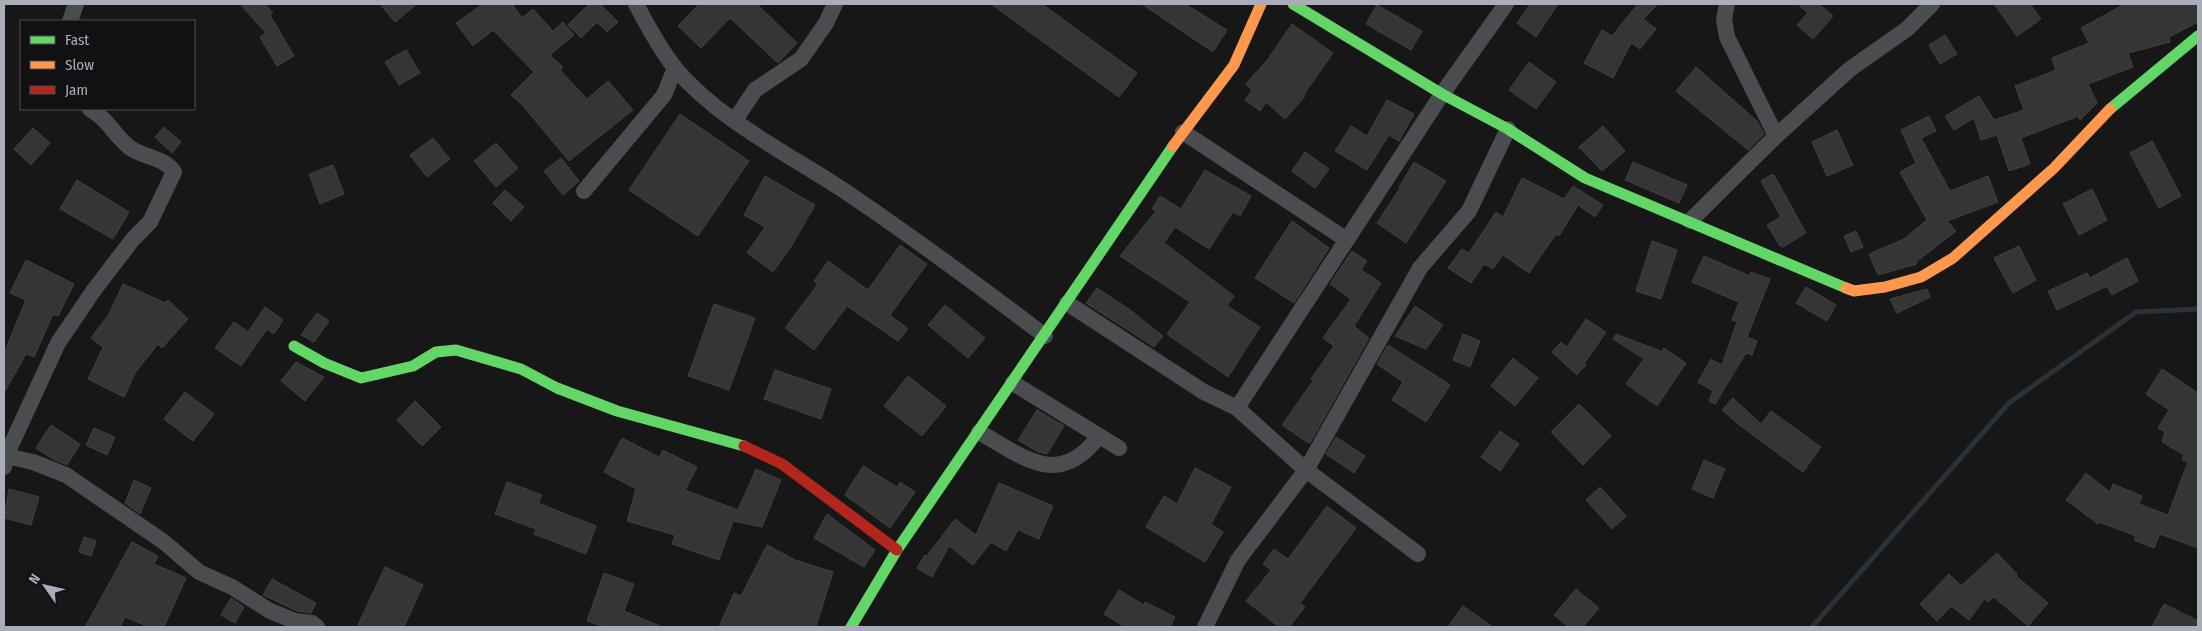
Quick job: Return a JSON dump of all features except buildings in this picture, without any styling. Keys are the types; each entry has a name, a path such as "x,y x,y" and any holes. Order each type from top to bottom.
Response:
{"street":[{"path":"70,20 76,4"},
{"path":"734,120 755,90 801,59 826,23 835,4"},
{"path":"851,627 897,550 1013,384 1184,132 1234,65 1261,4"},
{"path":"1293,4 1442,94 1508,129 1585,178 1854,290 1885,287 1921,277 1953,258 2054,168 2104,114 2198,36"},
{"path":"1237,408 1442,94 1506,4"},
{"path":"1727,4 1724,18 1727,37 1776,136"},
{"path":"1690,221 1776,136 1850,69 1907,29 1932,4"},
{"path":"637,5 675,68 706,98 734,120 815,171 935,253 1045,336"},
{"path":"584,191 664,95 675,68"},
{"path":"92,110 103,116 118,136 131,149 158,159 169,165 174,172 150,222 133,239 100,282 58,343 5,462 33,462 66,475 164,542 200,572 232,587 270,611 295,621 312,622 317,627"},
{"path":"1205,627 1238,560 1306,470 1420,268 1469,211 1508,129"},
{"path":"1184,132 1347,240"},
{"path":"1068,303 1204,392 1237,408 1306,470 1418,554"},
{"path":"294,346 324,364 361,378 413,366 436,352 456,350 521,369 557,388 616,411 740,444 782,464 897,550"},
{"path":"1013,384 1119,448"},
{"path":"980,432 1044,466 1065,464 1087,452 1099,436"}],"waterway":[{"path":"1812,627 2009,403 2136,312 2198,309"}],"traffic: fast":[{"path":"1293,4 1442,94 1508,129 1585,178 1846,288"},
{"path":"2110,109 2198,36"},
{"path":"851,627 897,550 1173,146"},
{"path":"294,346 324,363 361,378 413,366 436,352 456,350 521,369 557,388 617,411 744,446"}],"traffic: slow":[{"path":"1173,146 1234,65 1261,4"},
{"path":"1846,288 1854,291 1885,287 1921,277 1953,258 2054,168 2110,109"}],"traffic: jam":[{"path":"744,446 782,464 897,550"}]}
